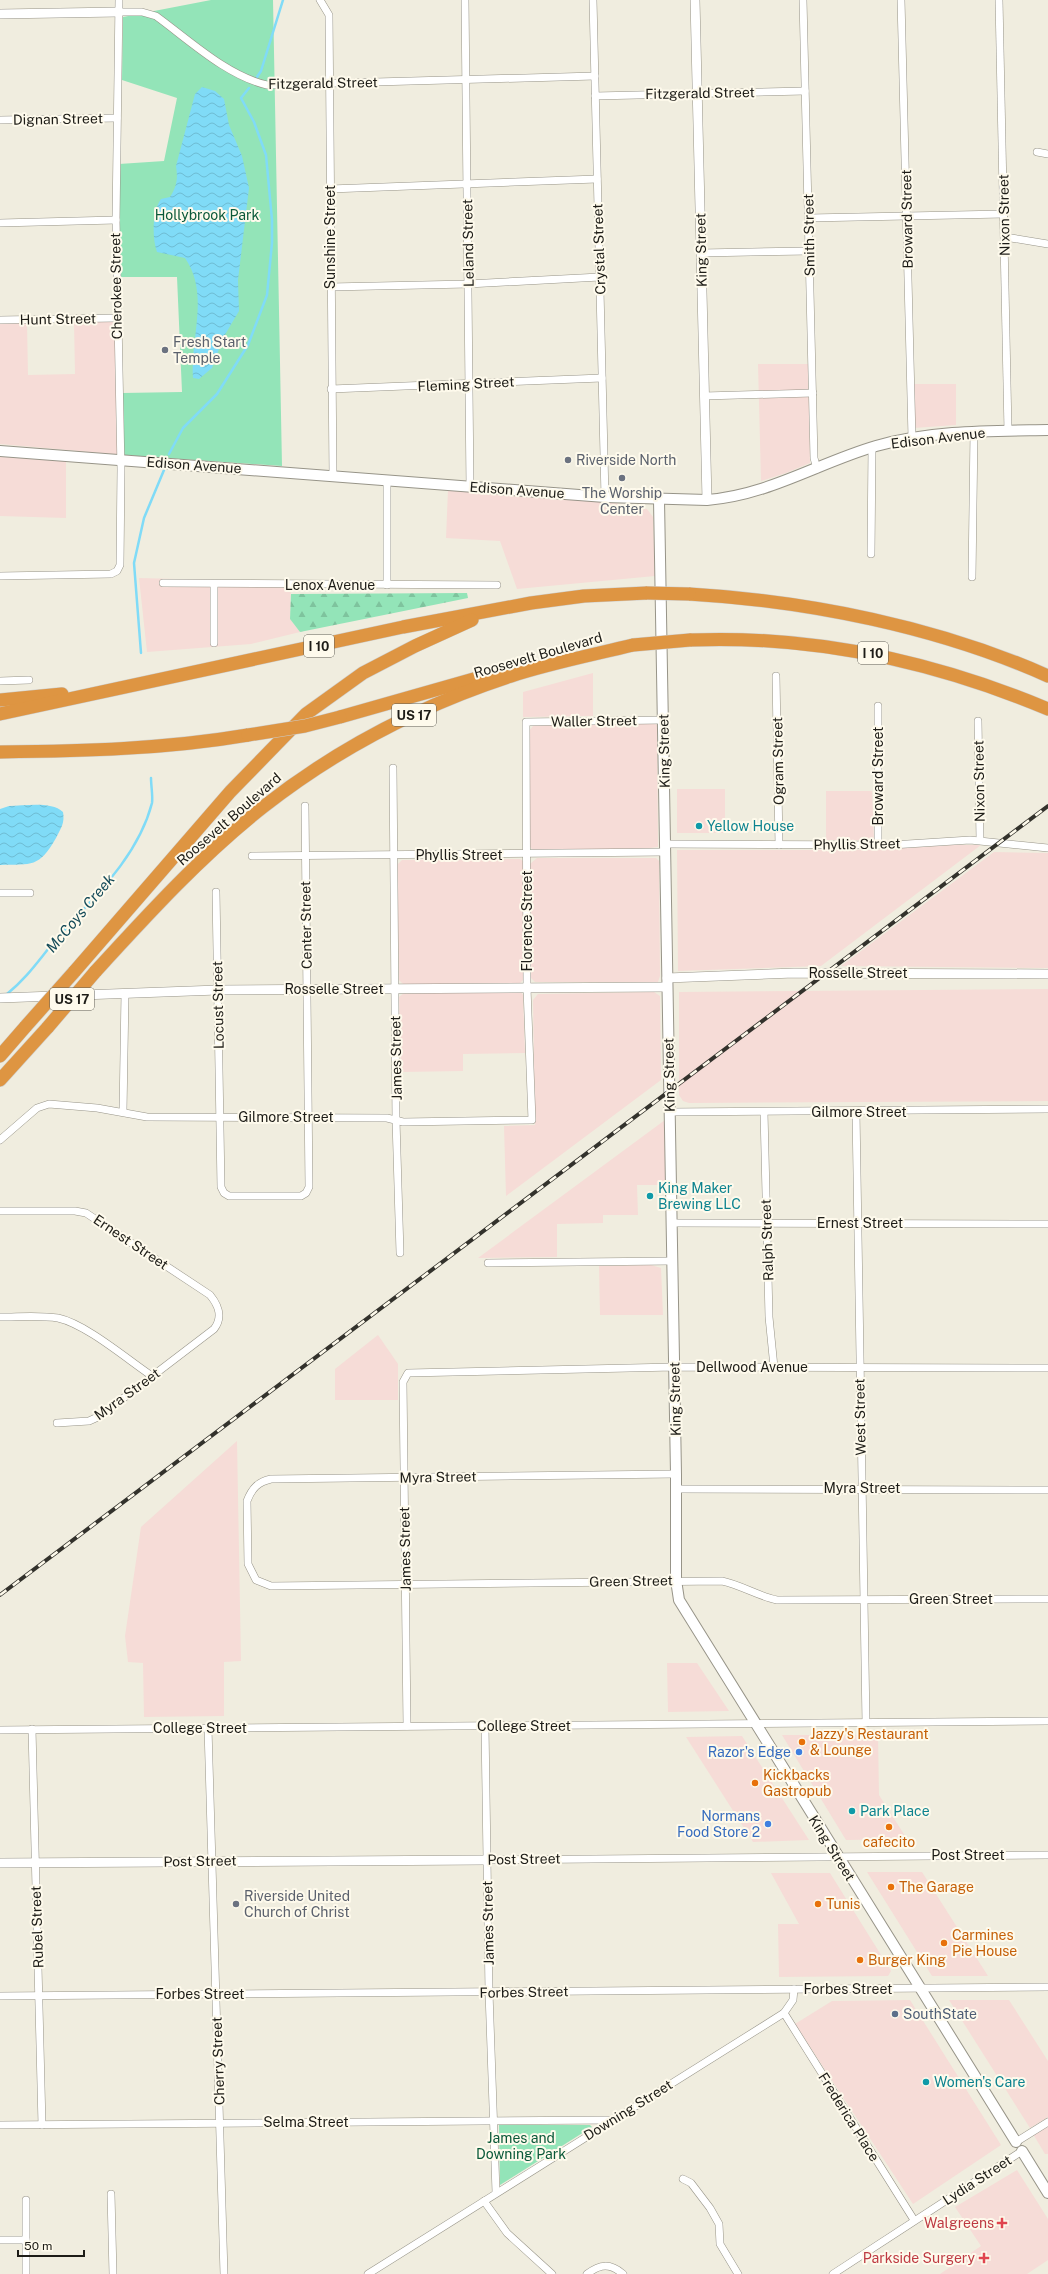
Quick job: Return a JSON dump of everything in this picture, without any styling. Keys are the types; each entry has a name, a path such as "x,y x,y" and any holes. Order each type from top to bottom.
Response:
{"highway":[{"name":"I 10","path":"0,714 403,627 500,609 571,598 647,593 689,594 769,602 903,627 991,654 1048,676"},
{"name":"Roosevelt Boulevard","path":"0,1056 230,792 306,714 362,673 415,646 500,609"},
{"name":"I 10","path":"0,752 42,752 180,745 285,730 340,717 534,663 594,650 690,640 773,640 867,652 960,676 1048,709"},
{"name":"Roosevelt Boulevard","path":"0,1080 95,972 155,907 223,841 268,803 338,755 415,714 482,686 550,665 633,645"},
{"path":"0,700 139,685"},
{"path":"0,761 42,752"}],"main road":[{"name":"Edison Avenue","path":"0,451 605,497 659,500 707,500 722,499 762,490 872,447 912,438 974,432 1048,430"},
{"name":"King Street","path":"659,500 676,1474 676,1580 678,1600 684,1612 1016,2142"},
{"name":"King Street","path":"1022,2151 1048,2192"}],"street":[{"name":"Cherokee Street","path":"0,576 111,574 117,571 120,558 121,460 116,318 119,0"},
{"name":"Sunshine Street","path":"320,0 329,15 330,287 333,476"},
{"name":"Leland Street","path":"465,0 470,487"},
{"name":"Crystal Street","path":"593,0 596,179 600,277 605,497"},
{"name":"King Street","path":"695,0 707,500"},
{"name":"Smith Street","path":"803,0 814,458 817,469"},
{"name":"Broward Street","path":"901,0 912,438"},
{"name":"Nixon Street","path":"999,0 1008,431"},
{"name":"Fitzgerald Street","path":"0,14 142,12 156,16 242,77 267,85 329,85 466,79 595,76"},
{"name":"Fitzgerald Street","path":"595,96 805,90"},
{"name":"Dignan Street","path":"0,120 117,118"},
{"path":"1037,152 1048,154"},
{"path":"330,189 596,179"},
{"path":"809,218 1004,214"},
{"path":"0,222 116,220"},
{"path":"1005,237 1048,244"},
{"path":"701,253 810,251"},
{"path":"330,287 468,284 600,277"},
{"name":"Hunt Street","path":"0,320 116,318"},
{"name":"Fleming Street","path":"331,389 602,378"},
{"path":"704,396 813,392"},
{"path":"972,577 974,432"},
{"path":"871,554 872,447"},
{"path":"387,481 387,585"},
{"name":"Lenox Avenue","path":"163,583 497,585"},
{"path":"214,584 214,643"},
{"name":"Ogram Street","path":"776,676 780,845"},
{"path":"0,681 29,680"},
{"name":"Broward Street","path":"878,706 878,845"},
{"name":"Waller Street","path":"526,722 663,720"},
{"name":"Nixon Street","path":"978,721 980,840"},
{"name":"Florence Street","path":"526,722 527,988 532,1120"},
{"name":"James Street","path":"392,768 396,1120 400,1253"},
{"name":"Center Street","path":"220,1187 224,1193 229,1196 301,1196 306,1193 309,1187 305,806"},
{"name":"Phyllis Street","path":"252,856 526,855 665,848 780,845 878,845 980,840 1048,848"},
{"name":"Locust Street","path":"216,892 220,1187"},
{"path":"0,893 30,893"},
{"name":"Rosselle Street","path":"0,998 218,990 527,988 667,982 794,973 1048,974"},
{"path":"122,1112 125,994"},
{"name":"Gilmore Street","path":"0,1140 42,1106 49,1104 97,1108 147,1117 308,1116 387,1118 403,1122 532,1120"},
{"name":"Gilmore Street","path":"670,1112 1048,1110"},
{"name":"Ralph Street","path":"764,1112 769,1317 774,1367"},
{"name":"West Street","path":"856,1112 866,1723"},
{"name":"Ernest Street","path":"0,1211 75,1211 86,1213 210,1295 217,1304 220,1313"},
{"name":"Ernest Street","path":"672,1223 1048,1224"},
{"path":"488,1263 672,1260"},
{"name":"Myra Street","path":"57,1423 89,1421 100,1416 214,1329 220,1313"},
{"path":"0,1317 49,1317 66,1320 81,1328 152,1376"},
{"name":"Dellwood Avenue","path":"408,1373 674,1367 1048,1368"},
{"name":"James Street","path":"407,1726 403,1382 408,1373"},
{"name":"Myra Street","path":"248,1538 248,1500 250,1492 264,1480 676,1474"},
{"name":"Myra Street","path":"676,1489 862,1488 1048,1490"},
{"name":"Green Street","path":"248,1538 248,1564 252,1574 264,1584 271,1586 722,1580 737,1584 760,1595 777,1600 863,1598 1048,1599"},
{"name":"College Street","path":"0,1730 1048,1721"},
{"name":"James Street","path":"485,1726 489,1992 496,2192"},
{"name":"Cherry Street","path":"208,1728 224,2274"},
{"name":"Rubel Street","path":"32,1729 40,1995 42,2125"},
{"name":"Post Street","path":"0,1863 1048,1855"},
{"name":"Forbes Street","path":"0,1996 1048,1987"},
{"name":"Downing Street","path":"368,2274 496,2192 784,2013 794,2000 794,1989"},
{"name":"Frederica Place","path":"784,2013 914,2220"},
{"name":"Selma Street","path":"0,2125 612,2120"},
{"path":"1016,2142 1048,2122"},
{"name":"King Street","path":"1016,2142 1022,2151"},
{"name":"Lydia Street","path":"833,2274 1022,2151"},
{"path":"683,2179 691,2183 710,2208 719,2224 720,2244 738,2274"},
{"path":"111,2194 113,2274"},
{"path":"26,2200 26,2274"},
{"path":"484,2201 506,2233 552,2274"},
{"path":"0,2240 26,2240"},
{"path":"587,2274 595,2268 607,2265 616,2268 623,2274"}],"shaded area":[{"path":"120,321 123,455 0,444 0,323 27,323 28,375 75,374 74,322"},
{"path":"758,364 808,364 810,463 761,481"},
{"path":"914,384 956,384 956,425 914,428"},
{"path":"0,456 66,461 66,518 0,516"},
{"path":"448,490 615,503 647,509 653,517 655,576 517,589 500,541 446,538"},
{"path":"139,578 291,582 290,619 300,632 251,644 147,652"},
{"path":"593,673 593,716 523,717 523,692"},
{"path":"653,723 657,725 658,847 634,850 533,850 530,847 529,731 534,725"},
{"path":"677,789 725,789 725,833 677,833"},
{"path":"826,791 872,791 874,840 826,840"},
{"path":"953,845 981,845 821,966 678,971 677,850 873,850"},
{"path":"994,852 1048,853 1048,968 841,966"},
{"path":"537,858 656,858 659,861 660,976 658,982 535,982 531,978 530,864"},
{"path":"520,859 523,861 523,980 520,983 404,985 399,980 397,865 402,860"},
{"path":"1048,989 1048,1101 689,1103 683,1101 679,1095 679,992"},
{"path":"521,992 523,995 525,1053 463,1054 463,1071 401,1072 399,997 404,993"},
{"path":"654,992 660,996 661,1080 506,1196 504,1126 535,1125 533,1000 538,994"},
{"path":"665,1120 666,1185 637,1185 638,1215 603,1215 603,1223 557,1224 557,1257 478,1258"},
{"path":"651,1265 661,1268 663,1315 600,1315 599,1266"},
{"path":"378,1335 398,1364 398,1400 335,1400 335,1369"},
{"path":"237,1441 241,1661 224,1662 224,1716 144,1717 143,1663 128,1662 125,1636 141,1527"},
{"path":"667,1663 697,1663 729,1711 668,1712"},
{"path":"782,1735 878,1735 879,1795 907,1839 846,1840"},
{"path":"742,1736 809,1840 753,1842 686,1737"},
{"path":"867,1872 922,1872 988,1976 932,1976"},
{"path":"771,1873 830,1873 891,1971 888,1976 779,1977 778,1924 799,1924"},
{"path":"910,2000 1001,2145 913,2204 795,2024 832,2001"},
{"path":"949,2000 1009,2000 1048,2061 1048,2117 1030,2128"},
{"path":"1048,2125 1048,2154 1045,2154 1033,2134"},
{"path":"1017,2170 1048,2219 1048,2260 1027,2274 940,2274 981,2246 955,2207"}],"green space":[{"name":"Hollybrook Park","path":"211,0 273,0 282,466 123,455 122,393 182,392 177,277 120,277 119,164 164,161 177,98 122,80 123,17"},
{"path":"467,593 468,598 300,632 290,619 291,594"},
{"name":"James and Downing Park","path":"499,2125 590,2125 592,2127 500,2185"}],"water":[{"path":"202,87 215,91 224,99 229,125 242,156 249,188 238,280 239,311 223,338 212,368 199,379 193,378 198,301 196,286 192,272 185,258 157,252 154,240 154,218 161,199 170,197 176,186 176,166 195,94"},
{"path":"45,805 52,806 63,812 63,822 56,838 45,855 34,862 20,865 0,865 0,809 9,806"}],"waterway":[{"name":"McCoys Creek","path":"257,77 261,71 283,0"},
{"name":"McCoys Creek","path":"169,454 183,428 217,394 248,345 267,295 272,243 272,220 266,155 254,122 241,98 249,88"},
{"name":"McCoys Creek","path":"141,653 134,563 144,518 164,470"},
{"name":"McCoys Creek","path":"7,994 28,974 126,859 145,823 152,803 151,778"}],"railway":[{"path":"0,1595 1048,806"}],"place":[{"name":"Fresh Start Temple","path":"165,350"},
{"name":"Riverside North","path":"568,460"},
{"name":"The Worship Center","path":"622,478"},
{"name":"Yellow House","path":"699,826"},
{"name":"King Maker Brewing LLC","path":"650,1196"},
{"name":"Jazzy's Restaurant & Lounge","path":"802,1742"},
{"name":"Razor's Edge","path":"799,1752"},
{"name":"Kickbacks Gastropub","path":"755,1783"},
{"name":"Park Place","path":"852,1811"},
{"name":"Normans Food Store 2","path":"768,1824"},
{"name":"cafecito","path":"889,1827"},
{"name":"The Garage","path":"891,1887"},
{"name":"Riverside United Church of Christ","path":"236,1904"},
{"name":"Tunis","path":"818,1904"},
{"name":"Carmines Pie House","path":"944,1943"},
{"name":"Burger King","path":"860,1960"},
{"name":"SouthState","path":"895,2014"},
{"name":"Women's Care","path":"926,2082"},
{"name":"Walgreens","path":"1002,2223"},
{"name":"Parkside Surgery","path":"984,2258"}]}
